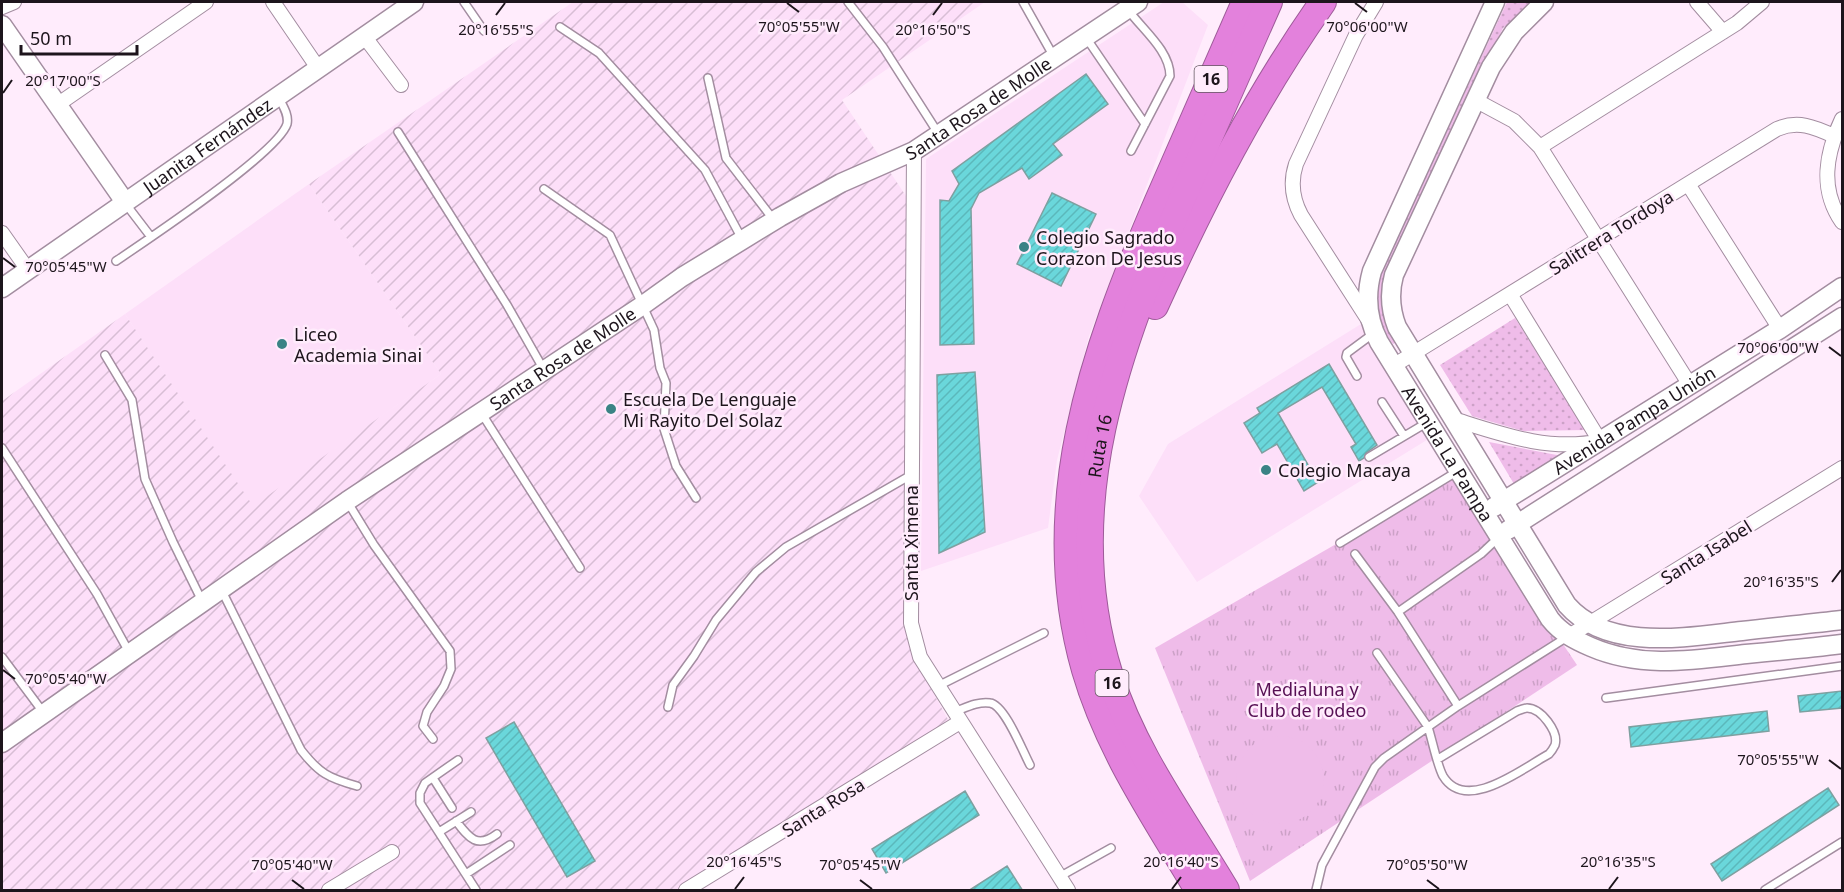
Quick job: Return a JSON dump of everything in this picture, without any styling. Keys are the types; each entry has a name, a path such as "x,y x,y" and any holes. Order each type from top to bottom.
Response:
{"highway":[{"path":"1177,157 1227,2"},
{"name":"Ruta 16","path":"1197,891 1112,742 1085,668 1073,610 1069,575 1069,504 1078,432 1094,366 1126,275 1245,2"},
{"name":"Ruta 16","path":"1225,889 1130,726 1118,698 1103,654 1094,603 1090,515 1096,454 1114,378 1139,300 1269,2"},
{"path":"1096,454 1151,314 1214,181 1273,78 1323,2"},
{"path":"1141,794 1191,891"}],"street":[{"path":"2,7 14,2"},
{"path":"57,105 206,2"},
{"path":"273,2 318,68"},
{"path":"1372,329 1301,215 1294,200 1292,183 1296,164 1356,35 1376,2"},
{"name":"Avenida La Pampa","path":"1495,2 1372,271 1367,304 1372,329 1550,619 1569,636 1617,656 1652,662 1685,661 1842,644"},
{"name":"Avenida La Pampa","path":"1544,2 1514,32 1502,49 1475,100 1394,275 1390,297 1393,317 1413,354 1517,524 1567,604 1578,616 1590,624 1624,635 1662,639 1842,620"},
{"path":"1696,2 1723,32"},
{"path":"1540,147 1723,32 1762,2"},
{"name":"Juanita Fernández","path":"2,288 409,3"},
{"name":"Santa Rosa de Molle","path":"2,743 347,501 682,277 841,183 914,152 1133,5"},
{"path":"2,25 125,202"},
{"path":"364,36 401,85"},
{"path":"1475,100 1514,121 1540,147 1690,385"},
{"path":"1842,119 1828,157 1827,180 1833,206 1842,222"},
{"name":"Salitrera Tordoya","path":"1393,366 1785,125 1808,125 1834,136"},
{"name":"Santa Ximena","path":"914,152 911,623 921,657 1068,891"},
{"path":"1688,184 1780,329"},
{"path":"2,233 28,270"},
{"name":"Avenida Pampa Unión","path":"1484,513 1780,329 1842,287"},
{"path":"1453,419 1536,442 1569,445 1600,441 1510,294"},
{"name":"Avenida Pampa Unión","path":"1499,536 1842,317"},
{"name":"Santa Isabel","path":"1569,636 1842,468"},
{"name":"Santa Rosa","path":"686,891 957,717"},
{"path":"329,891 392,852"}],"lane":[{"path":"464,2 484,31"},
{"path":"848,2 883,47 939,134"},
{"path":"1023,2 1055,57"},
{"path":"1131,152 1170,76 1170,66 1133,5"},
{"path":"560,27 599,53 705,170 743,240"},
{"path":"1086,37 1145,124"},
{"path":"708,78 726,158 774,221"},
{"path":"116,261 252,162 282,134 288,122 286,110 278,96"},
{"path":"398,132 507,305 545,370"},
{"path":"544,189 610,236 654,330 660,368 666,383 663,429 676,466 696,498"},
{"path":"125,202 151,237"},
{"path":"1357,376 1346,357 1347,353 1372,329"},
{"path":"105,355 132,400 145,479 203,603"},
{"path":"1382,402 1404,436"},
{"path":"480,412 580,568"},
{"path":"1369,457 1428,422"},
{"path":"2,448 97,594 130,654"},
{"path":"1340,543 1458,471"},
{"path":"668,707 672,686 716,620 756,572 786,547 911,475"},
{"path":"347,501 369,538 450,651 452,669 427,712 423,726 433,739"},
{"path":"1398,612 1480,554 1499,536"},
{"path":"1355,554 1398,612 1458,706"},
{"path":"221,590 301,750 313,766 332,779 357,786"},
{"path":"938,686 1044,633"},
{"path":"1316,891 1322,865 1376,767 1384,758 1458,706 1569,636"},
{"path":"1377,653 1428,727 1443,776 1459,790 1474,792 1487,788 1549,754 1555,746 1555,736 1536,710 1527,708 1517,711 1438,759"},
{"path":"2,657 44,714"},
{"path":"1606,698 1842,666"},
{"path":"957,717 978,704 997,705 1030,765"},
{"path":"458,760 425,783 421,788 420,803 476,891"},
{"path":"433,778 452,808"},
{"path":"439,832 471,812"},
{"path":"456,821 465,833 480,842 487,841 497,834"},
{"path":"1765,891 1842,842"},
{"path":"466,874 510,845"},
{"path":"1059,877 1111,848"}],"shaded area":[{"path":"573,2 985,2 842,100 906,196 913,642 924,676 950,723 678,890 2,890 2,401 125,314 253,506 441,374 309,184"},
{"name":"Colegio Sagrado Corazon De Jesus","path":"1164,2 1182,2 1208,25 1089,336 1057,460 1048,528 921,571 926,159"},
{"name":"Liceo Academia Sinai","path":"309,184 441,374 253,507 125,314"},
{"name":"Colegio Macaya","path":"1361,324 1430,438 1197,582 1139,496 1168,444"}],"green space":[{"path":"1507,2 1532,2 1503,28 1383,282 1386,320 1399,341 1393,344 1378,322 1375,286"},
{"path":"1515,318 1586,430 1523,431 1472,416 1440,365"},
{"path":"1489,442 1562,456 1514,484"},
{"name":"Medialuna y Club de rodeo","path":"1451,478 1577,665 1250,881 1155,648"},
{"path":"1280,736 1297,739 1311,749 1321,763 1324,780 1321,797 1311,811 1297,821 1280,824 1263,821 1249,811 1239,797 1236,780 1239,763 1249,749 1263,739"}],"building":[{"path":"1086,74 1108,104 1053,144 1062,155 1029,179 1022,168 979,193 971,209 974,344 940,345 940,200 949,201 959,184 952,171"},
{"path":"1052,193 1096,214 1061,286 1017,264"},
{"path":"1329,364 1377,445 1359,461 1351,447 1356,444 1322,387 1278,413 1311,470 1316,467 1323,479 1304,491 1277,444 1262,453 1244,423 1260,413 1257,408"},
{"path":"975,372 985,532 939,553 937,375"},
{"path":"1842,691 1842,708 1800,712 1798,696"},
{"path":"1767,711 1769,731 1631,747 1629,727"},
{"path":"514,722 595,861 567,877 486,738"},
{"path":"1828,788 1839,805 1722,881 1711,864"},
{"path":"965,791 979,815 886,873 872,849"},
{"path":"1007,866 1023,891 968,891"}],"place":[{"name":"Colegio Sagrado Corazon De Jesus","path":"1024,247"},
{"name":"Liceo Academia Sinai","path":"282,344"},
{"name":"Escuela De Lenguaje Mi Rayito Del Solaz","path":"611,409"},
{"name":"Colegio Macaya","path":"1266,470"}]}
